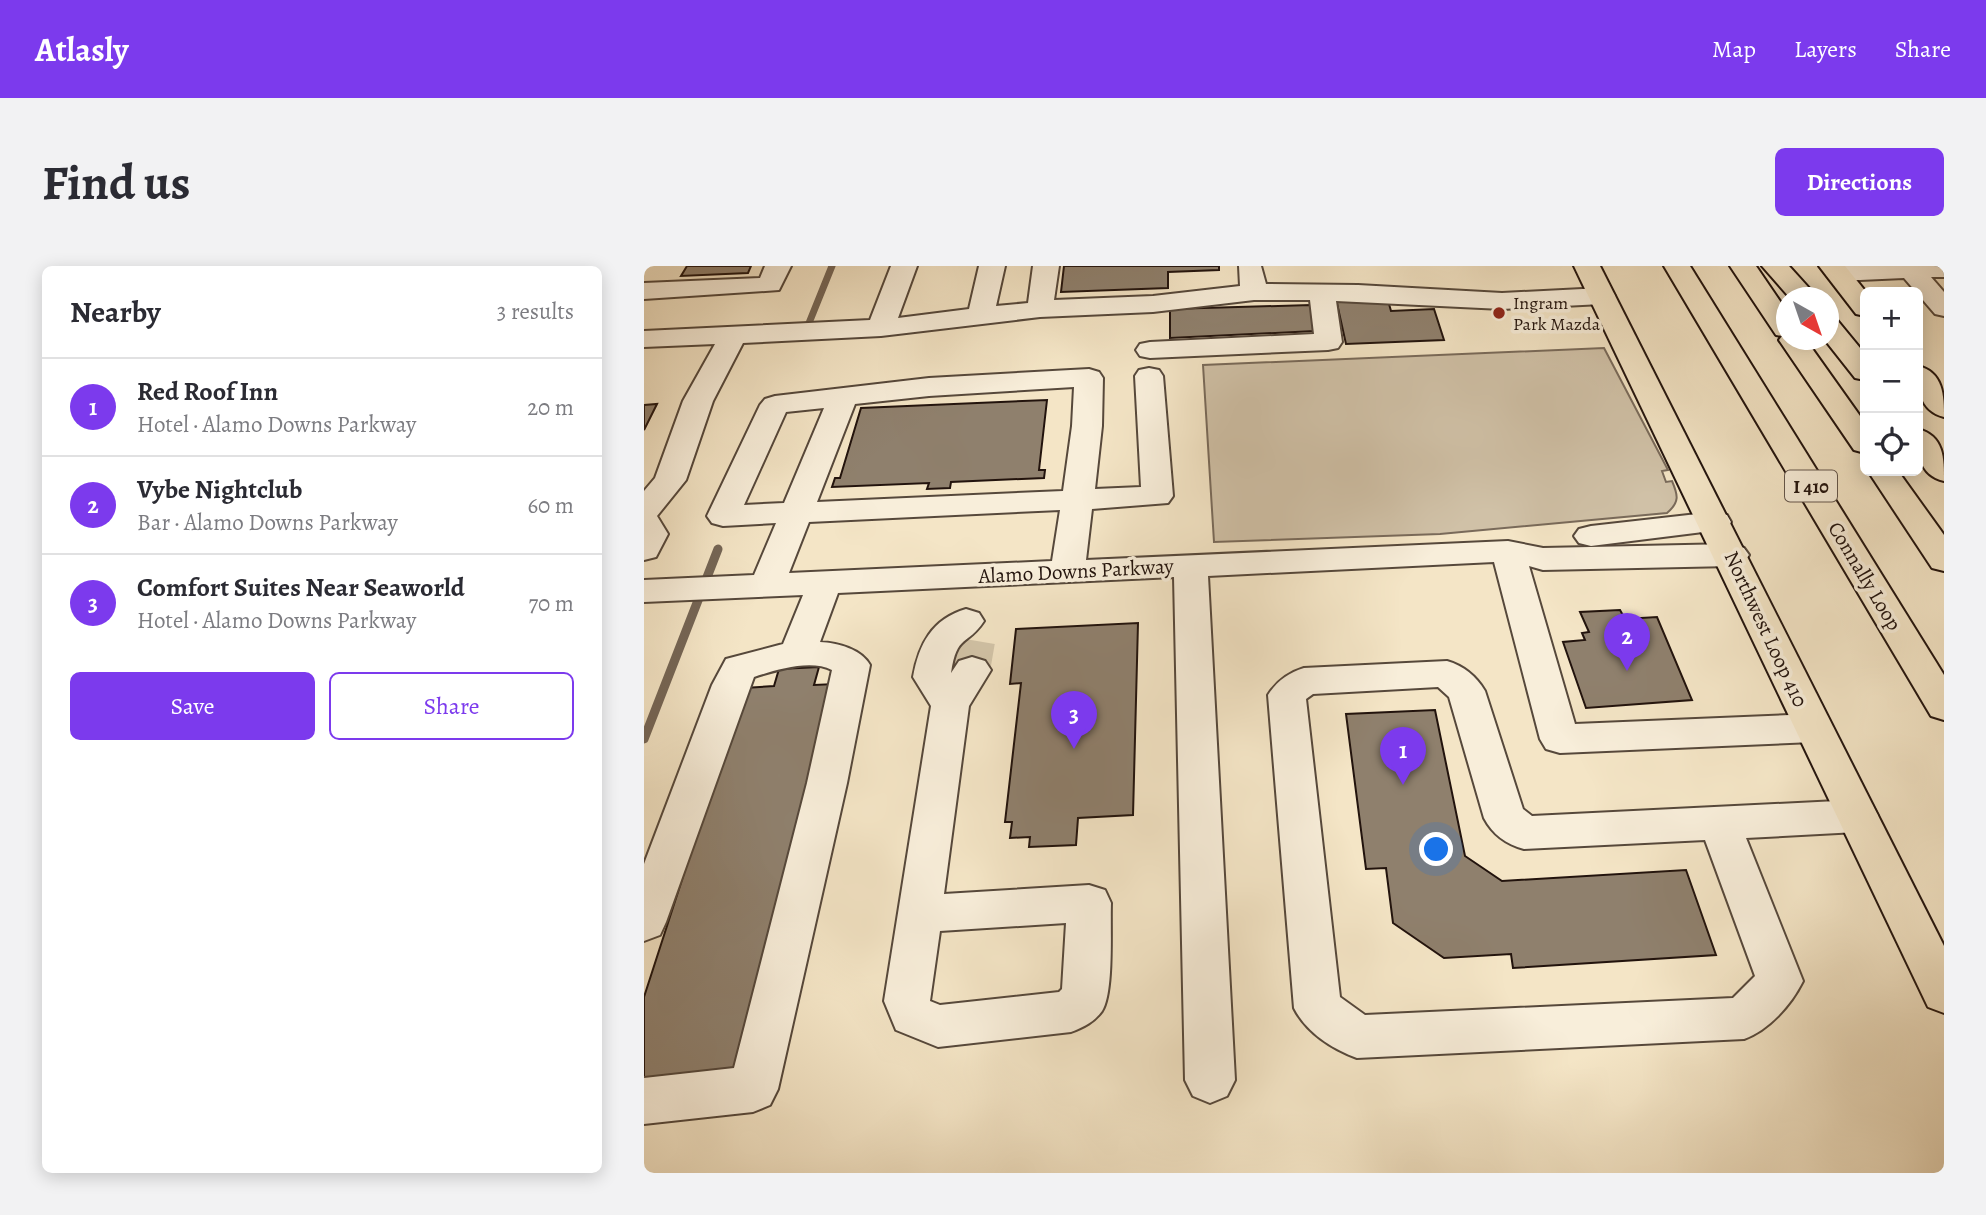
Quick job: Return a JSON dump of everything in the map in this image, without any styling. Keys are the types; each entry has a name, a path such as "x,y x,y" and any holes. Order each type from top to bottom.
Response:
{"main road":[{"name":"Northwest Loop 410","path":"1587,266 1944,993"},
{"name":"Connally Loop","path":"1677,266 1944,706"},
{"path":"1743,266 1776,313"},
{"path":"1775,266 1795,287"},
{"path":"1835,269 1860,302"},
{"path":"1839,339 1860,366"},
{"path":"1800,350 1860,437"},
{"path":"1923,381 1944,408"},
{"path":"1923,445 1944,472"},
{"path":"1886,476 1944,560"}],"street":[{"path":"644,277 651,266"},
{"path":"644,291 770,285 778,266"},
{"path":"881,328 904,266"},
{"path":"981,316 992,266"},
{"path":"1040,309 1046,266"},
{"path":"1250,266 1254,292"},
{"path":"1909,268 1944,308"},
{"path":"1835,269 1944,269"},
{"path":"644,339 881,328 1040,309 1153,304 1254,292 1358,293 1502,301 1602,296"},
{"path":"1125,372 1157,496 1074,515 796,513 723,516 775,405 929,387 1125,372 1328,342 1322,294"},
{"path":"1068,571 1087,426 1125,372 1153,304"},
{"path":"644,510 670,480 698,401 734,334"},
{"path":"752,586 796,513 843,397"},
{"path":"644,522 651,534 644,550"},
{"name":"Alamo Downs Parkway","path":"661,590 1508,551 1543,559 1723,539"},
{"path":"1508,551 1560,739 1813,729"},
{"path":"1191,566 1210,1080"},
{"path":"919,914 966,659 974,576"},
{"path":"797,654 825,583"},
{"path":"644,922 739,668 781,655 797,654 840,656 852,665 827,783 753,1089 644,1101"},
{"path":"1720,824 1780,981 1744,1018 1357,1037 1318,1008 1287,695 1304,681 1447,674 1466,691 1505,818 1524,833 1857,816"}],"shaded area":[{"path":"1604,348 1668,470 1662,471 1666,482 1672,481 1676,490 1677,498 1667,513 1440,534 1214,542 1203,365"}],"building":[{"path":"687,266 751,266 748,273 681,276"},
{"path":"1064,266 1219,266 1219,270 1168,272 1168,288 1061,292"},
{"path":"1387,297 1391,311 1434,309 1444,340 1346,344 1336,299"},
{"path":"1311,305 1315,331 1170,338 1170,309"},
{"path":"1047,400 1039,470 1045,470 1044,478 951,482 950,488 927,489 929,483 832,487 835,478 840,478 861,408"},
{"path":"657,404 644,430 644,405"},
{"path":"1620,610 1625,619 1657,617 1692,700 1586,708 1563,642 1585,640 1582,633 1589,632 1580,612"},
{"path":"1138,623 1133,815 1078,818 1076,845 1029,847 1030,837 1010,838 1012,822 1005,822 1021,683 1010,684 1016,629"},
{"path":"819,667 814,685 835,684 737,1071 644,1078 644,997 744,688 774,686 779,669"},
{"path":"1435,710 1465,856 1502,881 1686,870 1716,955 1513,968 1511,954 1444,958 1393,923 1386,868 1366,869 1346,714"}],"waterway":[{"path":"809,323 832,266"},
{"path":"644,739 718,549"}],"tunnel":[{"path":"972,670 977,641"}],"place":[{"name":"Ingram Park Mazda","path":"1499,313"},
{"name":"Vybe Nightclub","path":"1627,671"},
{"name":"Comfort Suites Near Seaworld","path":"1074,749"},
{"name":"Red Roof Inn","path":"1403,785"}]}
